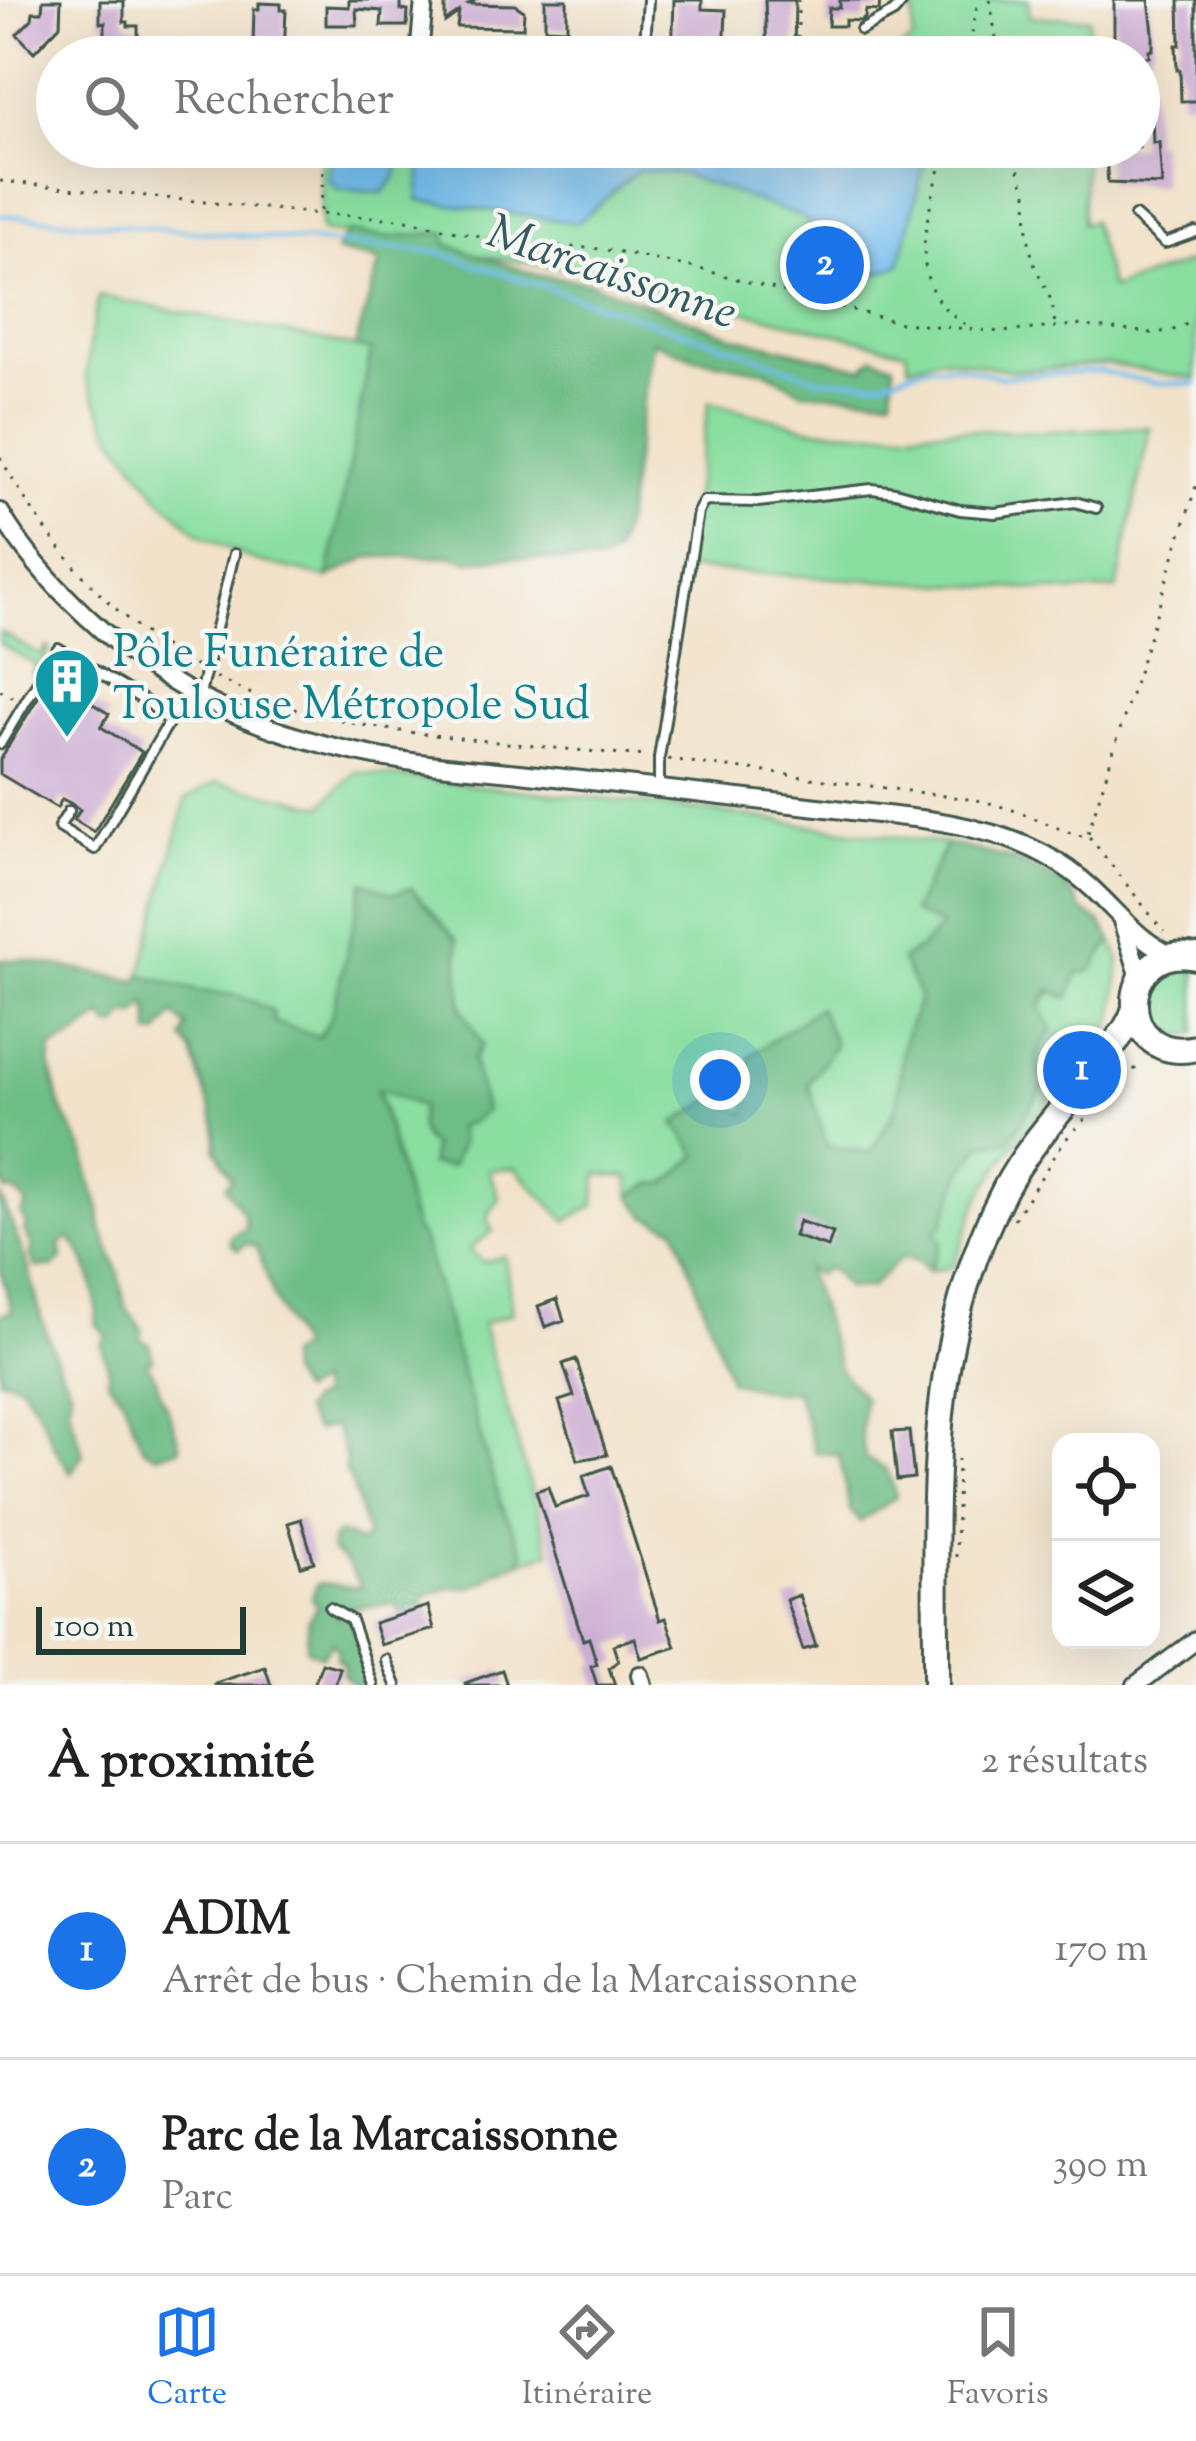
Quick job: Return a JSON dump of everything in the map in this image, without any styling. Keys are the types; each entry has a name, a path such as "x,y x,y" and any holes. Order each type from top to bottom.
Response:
{"main road":[{"path":"936,1685 939,1419 960,1300 983,1237 1019,1164 1122,1034 1134,1011 1138,982 1153,964 1178,949"},
{"path":"1134,1011 1150,1054"},
{"path":"1090,1076 1135,1050 1150,1054 1196,1048"}],"street":[{"path":"420,36 424,0"},
{"path":"2,520 64,595 117,645 193,695 264,728 380,757 912,819 994,834 1049,857 1087,884 1149,943 1178,949"},
{"path":"1122,921 1138,982"},
{"path":"1136,1685 1196,1640"}],"lane":[{"path":"645,36 648,0"},
{"path":"861,30 894,12 904,0"},
{"path":"1135,216 1165,243 1196,232"},
{"path":"658,790 698,512 704,501 758,502 872,488 995,514 1075,502 1096,508"},
{"path":"69,811 59,827 95,849 170,722 206,672 234,554"},
{"path":"0,744 58,648 150,704 170,722"},
{"path":"331,1608 351,1620 374,1685"},
{"path":"386,1660 396,1685"}],"path":[{"path":"798,0 798,36"},
{"path":"972,36 978,0"},
{"path":"990,0 996,36"},
{"path":"321,214 323,168"},
{"path":"941,168 923,259 932,288 946,308 980,330"},
{"path":"1018,168 1027,193 1033,262 1052,302 1055,326"},
{"path":"0,181 402,219 510,243 601,249 696,268 901,323 1002,332 1089,325 1162,332 1196,320"},
{"path":"0,457 39,523 97,591 158,643 206,672 275,702 374,728 659,758 983,801 1078,836 1087,834"},
{"path":"1087,834 1196,486"},
{"path":"1087,834 1178,949"},
{"path":"1014,1219 1066,1139 1150,1054"},
{"path":"955,1569 958,1453"}],"green space":[{"path":"914,0 1029,0 1029,17 1089,18 1089,36 913,36"},
{"path":"321,168 1084,168 1082,224 1092,221 1111,289 1196,260 1196,379 1107,364 1015,371 941,357 909,366 906,351 581,271 321,231"},
{"path":"347,232 390,237 445,232 448,245 537,275 589,282 732,336 863,368 874,357 894,364 892,397 803,392 766,371 696,358 652,341 625,520 614,555 598,563 369,557 328,578 371,351 355,347 380,261 336,252"},
{"path":"99,296 372,350 328,578 255,561 203,537 159,497 110,430 86,378"},
{"path":"709,402 813,429 1024,432 1150,427 1117,589 1072,592 682,569"},
{"path":"0,632 41,656 50,649 34,676 36,665 0,644"},
{"path":"355,772 707,811 947,844 912,912 942,926 922,947 920,996 903,1043 897,1105 871,1153 827,1146 808,1083 835,1045 748,1115 676,1123 699,1154 668,1183 651,1184 631,1196 628,1177 598,1174 594,1206 566,1221 515,1168 489,1170 499,1198 487,1218 493,1231 469,1249 483,1262 505,1256 512,1313 482,1324 550,1552 517,1563 524,1554 499,1500 423,1241 414,1228 377,1086 421,1106 432,1144 431,1164 457,1126 485,1111 473,1060 482,1044 462,1009 456,940 331,1017 319,1038 273,1022 239,996 197,991 141,975 186,799 217,782 322,806"},
{"path":"947,844 1003,857 1043,873 1101,923 1112,941 1091,971 1078,973 1069,998 1050,990 1040,1007 1053,1029 1038,1055 1046,1084 1009,1140 981,1144 962,1173 942,1226 935,1231 941,1242 929,1271 916,1260 901,1258 870,1288 846,1288 825,1268 817,1275 806,1268 840,1370 864,1398 865,1458 887,1470 896,1497 860,1522 850,1510 839,1455 815,1452 796,1391 774,1392 730,1381 676,1228 646,1216 631,1196 651,1184 668,1183 698,1155 675,1123 713,1099 747,1114 750,1056 819,1007 835,1045 808,1083 827,1146 871,1153 897,1105 903,1043 920,997 901,960 922,947 941,926 912,912"},
{"path":"364,881 393,894 411,888 457,940 462,1009 482,1044 473,1060 485,1111 457,1127 461,1143 451,1167 430,1165 432,1145 421,1133 421,1106 377,1088 414,1228 423,1241 499,1500 524,1554 488,1580 424,1596 421,1611 403,1616 395,1604 337,1610 337,1616 349,1615 362,1648 364,1685 353,1685 344,1675 343,1663 336,1659 338,1650 332,1642 322,1656 306,1649 309,1619 317,1606 312,1598 317,1584 362,1587 331,1550 332,1540 338,1534 361,1543 367,1535 334,1426 315,1431 303,1411 320,1397 317,1383 300,1393 288,1373 287,1356 299,1349 257,1248 246,1243 238,1250 230,1243 231,1236 246,1227 243,1213 225,1186 232,1179 216,1149 216,1126 192,1052 183,1039 187,1027 174,1014 157,1035 150,1034 147,1004 136,1015 125,1015 118,1026 109,1026 103,1016 52,1048 50,1063 60,1106 85,1153 125,1306 142,1329 141,1340 150,1344 153,1359 146,1364 156,1378 177,1436 180,1449 156,1455 143,1449 124,1400 108,1380 101,1345 106,1336 95,1322 94,1290 81,1254 69,1238 60,1246 62,1258 54,1267 36,1267 21,1215 27,1204 16,1192 6,1191 0,1162 0,960 26,960 137,981 141,975 197,991 239,996 273,1011 273,1022 319,1037 331,1017"},
{"path":"1112,941 1120,960 1114,1019 1004,1158 980,1197 953,1267 929,1271 941,1242 935,1231 942,1226 962,1173 1036,1067 1037,1052 1053,1029 1040,1008 1061,983 1091,970"},
{"path":"1174,969 1196,972 1196,1033 1166,1031 1150,1014 1152,990"},
{"path":"0,1195 71,1390 69,1408 83,1454 71,1473 21,1384 0,1380 0,1315 12,1312 0,1267"}],"water":[{"path":"329,168 398,168 383,193 338,189 329,180"},
{"path":"422,168 923,168 900,265 873,275 845,273 804,218 681,174 639,170 577,223 418,200"}],"building":[{"path":"43,0 61,0 60,25 49,36 36,36 34,52 17,34 33,12 42,12"},
{"path":"349,0 401,0 401,10 408,11 407,26 381,26 382,11 356,9 357,25 326,25 326,6 349,7"},
{"path":"450,0 515,5 524,11 523,28 457,27 459,12 445,22 445,5"},
{"path":"545,0 567,0 567,29 545,28"},
{"path":"674,0 702,0 702,9 726,10 725,36 673,36"},
{"path":"765,0 795,0 794,36 766,36"},
{"path":"840,0 880,0 879,11 866,10 865,18 845,20 845,26 828,26 829,8 840,8"},
{"path":"1114,0 1149,0 1153,36 1114,36"},
{"path":"1179,0 1196,0 1196,101 1181,101 1176,45 1180,45"},
{"path":"100,1 124,1 124,22 138,26 138,36 105,36 105,22 100,23"},
{"path":"259,3 281,4 281,10 286,10 285,36 253,36 254,9 259,9"},
{"path":"1160,156 1162,185 1108,183 1107,168 1160,168"},
{"name":"Pôle Funéraire de Toulouse Métropole Sud","path":"45,686 69,700 74,692 109,714 101,727 142,752 94,832 74,820 80,810 72,804 62,799 57,808 0,774 0,760"},
{"path":"799,1221 833,1233 828,1247 794,1236"},
{"path":"557,1299 564,1320 545,1327 538,1306"},
{"path":"576,1359 607,1455 578,1460 559,1401 574,1396 563,1364"},
{"path":"909,1431 914,1478 897,1480 892,1432"},
{"path":"611,1466 660,1620 666,1618 676,1647 641,1658 635,1638 613,1645 618,1661 609,1668 615,1685 597,1685 589,1638 583,1640 536,1491 548,1487 555,1507 589,1496 583,1476"},
{"path":"301,1519 314,1562 301,1566 288,1523"},
{"path":"799,1595 816,1646 803,1650 786,1600"},
{"path":"428,1606 434,1629 381,1645 374,1623"},
{"path":"322,1663 340,1668 335,1685 314,1685"},
{"path":"265,1667 271,1685 215,1685 215,1683"},
{"path":"502,1670 507,1685 465,1685 465,1683"}],"waterway":[{"name":"Marcaissonne","path":"0,215 437,252 818,379 878,382 927,366 957,366 1001,377 1099,371 1155,383 1196,384"}],"place":[{"name":"Parc de la Marcaissonne","path":"825,265"},
{"name":"Pôle Funéraire de Toulouse Métropole Sud","path":"67,740"},
{"name":"ADIM","path":"1082,1070"}]}
